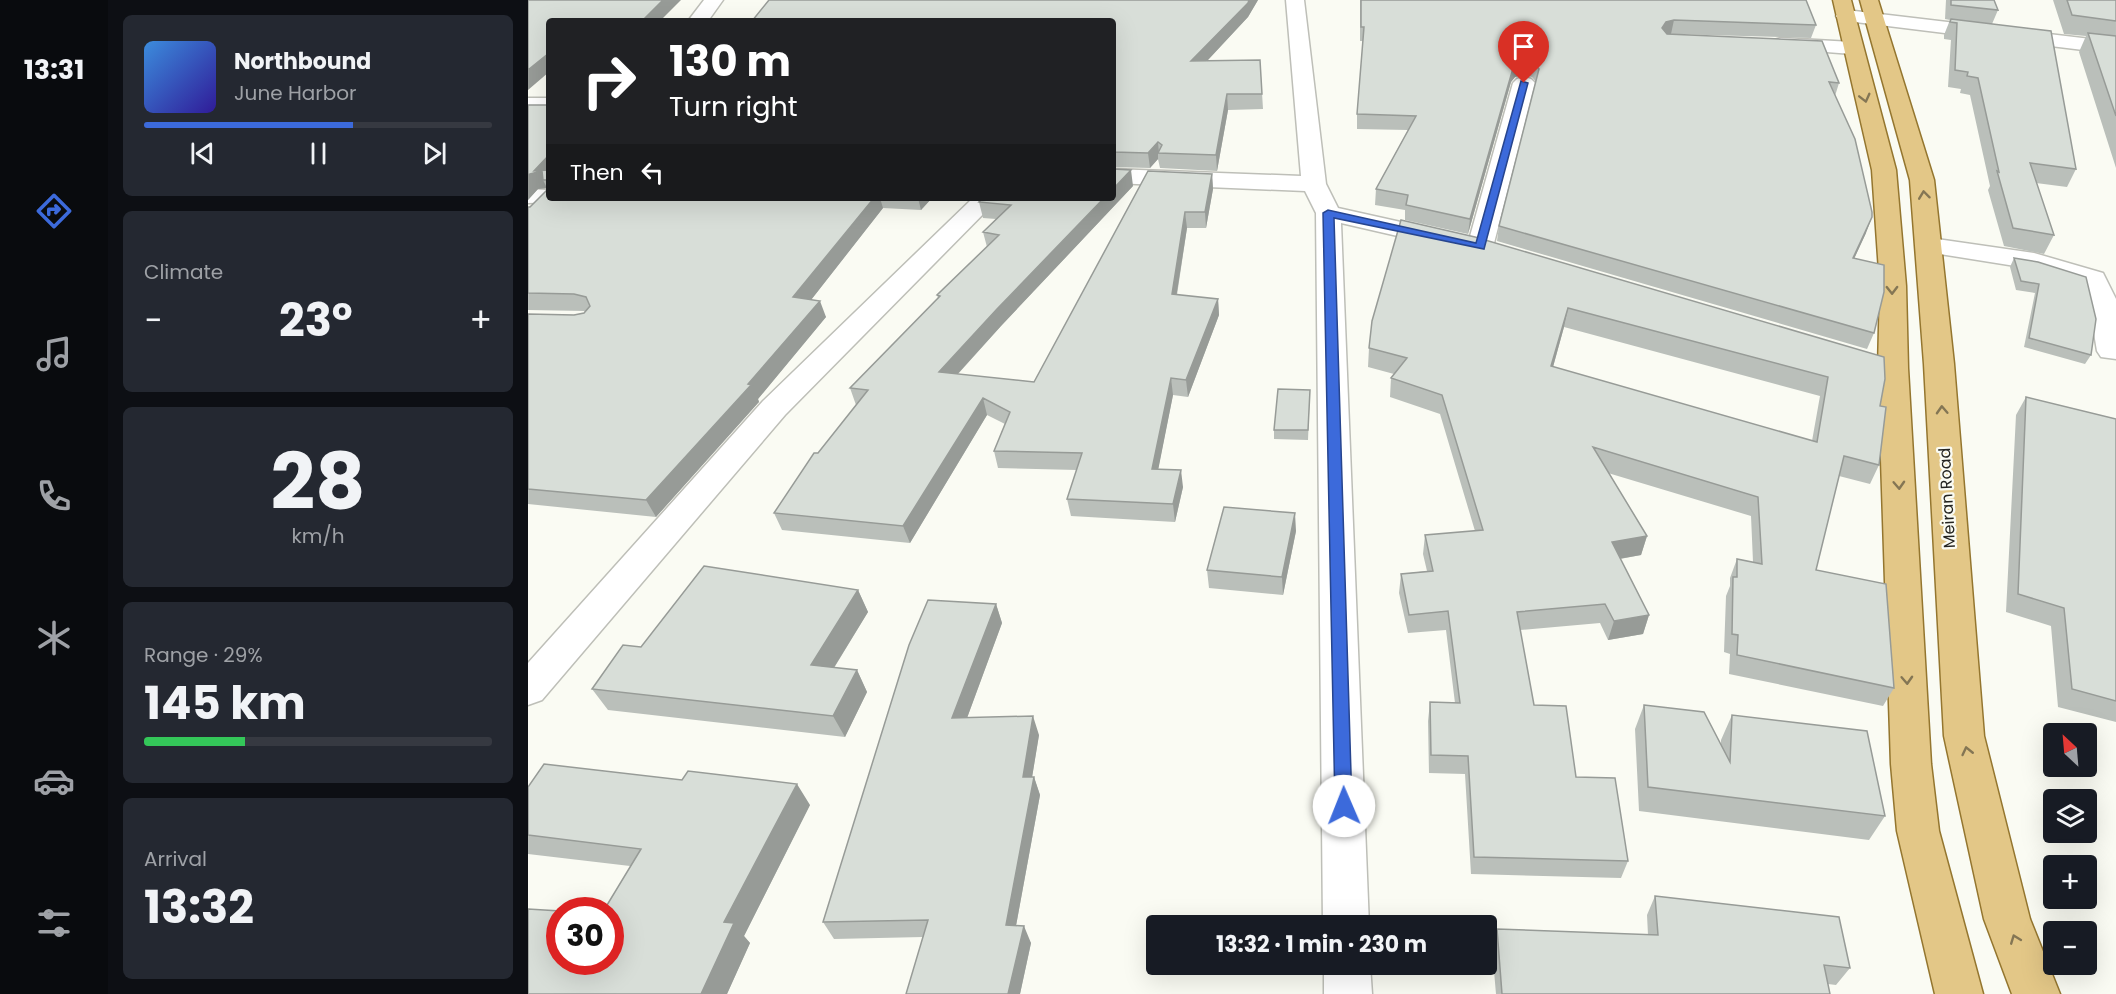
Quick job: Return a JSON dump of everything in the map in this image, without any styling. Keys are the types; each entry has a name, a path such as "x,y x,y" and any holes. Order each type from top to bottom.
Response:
{"main road":[{"path":"1857,9 1852,48 1884,170 1893,286 1882,364 1911,765 1918,831 1959,994"},
{"name":"Meiran Road","path":"1857,9 1922,180 1930,246 1964,736 2007,919 2036,994"}],"street":[{"path":"700,18 714,0"},
{"path":"1295,0 1314,184 1328,213 1346,915"},
{"path":"1857,9 2116,48"},
{"path":"1763,44 1852,48"},
{"path":"1328,213 1492,251 1524,83"},
{"path":"528,105 546,105"},
{"path":"1116,176 1314,184"},
{"path":"528,216 542,196"},
{"path":"528,689 774,408 907,274 984,201"},
{"path":"1930,246 2048,264 2070,269 2094,279 2102,297 2111,351"},
{"path":"1347,975 1348,994"}],"building":[{"path":"528,0 663,0 645,18 546,18 546,55 528,70"},
{"path":"769,0 1249,0 1191,61 1260,60 1262,94 1227,94 1216,155 1158,153 1162,145 1158,142 1148,153 1116,152 1116,18 754,18"},
{"path":"1361,0 1806,0 1816,25 1674,20 1666,22 1662,28 1667,34 1822,41 1839,83 1829,82 1855,139 1872,212 1872,217 1853,258 1884,265 1884,292 1874,333 1499,226 1539,69 1534,63 1525,61 1517,63 1513,68 1470,219 1406,205 1408,195 1376,189 1416,116 1357,114 1364,27 1361,27"},
{"path":"1951,0 1994,0 1998,10 1951,5"},
{"path":"2067,0 2116,0 2116,21 2072,15"},
{"path":"1951,19 2051,31 2076,169 2030,163 2054,235 2013,228 1997,171 1999,172 1978,78 1967,76 1968,72 1955,70 1957,23 1950,22"},
{"path":"2088,33 2116,36 2116,116"},
{"path":"528,105 546,105 546,158 534,171 546,170 546,180 543,180 542,171 528,175"},
{"path":"1116,169 1131,170 1116,186"},
{"path":"1148,171 1212,174 1205,212 1185,212 1172,294 1218,299 1186,380 1171,378 1152,469 1181,470 1173,504 1067,499 1082,453 994,451 1010,412 983,398 903,526 774,513 814,453 818,453 868,390 850,388 940,296 937,295 999,235 983,232 1011,205 980,201 1101,201 939,372 1034,382"},
{"path":"546,191 546,201 872,201 793,297 820,301 748,384 752,385 646,500 528,489 528,314 574,315 584,313 590,306 586,297 574,294 528,293 528,207"},
{"path":"1401,220 1475,237 1884,357 1885,379 1880,406 1886,407 1879,465 1844,456 1816,570 1886,584 1894,688 1737,655 1738,635 1732,634 1733,577 1737,577 1737,559 1762,564 1758,497 1593,447 1647,536 1612,542 1649,615 1614,621 1605,604 1517,612 1534,705 1566,706 1576,777 1615,778 1628,861 1474,857 1468,756 1431,755 1430,702 1460,703 1448,611 1409,615 1401,574 1433,571 1425,535 1483,530 1442,395 1391,378 1407,358 1369,348 1372,321","holes":["1568,308 1828,377 1817,442 1551,366"]},
{"path":"2014,258 2038,262 2086,277 2096,319 2091,355 2029,338 2039,284 2021,281"},
{"path":"1278,389 1310,390 1308,430 1274,430"},
{"path":"2026,397 2116,419 2116,701 2072,689 2064,608 2018,594"},
{"path":"1224,507 1295,513 1282,577 1207,570"},
{"path":"704,566 858,590 811,665 857,670 833,716 592,689 623,645 641,647"},
{"path":"928,600 996,604 952,718 1033,716 1023,777 1034,777 1006,925 1024,926 1008,994 906,994 928,920 823,922 909,645"},
{"path":"1644,705 1704,712 1730,762 1732,715 1867,731 1885,816 1648,787"},
{"path":"544,764 682,780 688,771 797,784 724,922 734,923 701,994 528,994 528,909 546,910 546,975 624,975 624,897 612,897 641,849 528,835 528,787"},
{"path":"1655,896 1839,917 1850,968 1824,965 1830,994 1502,994 1497,929 1658,935"}],"route":[{"path":"1344,806 1333,330 1328,213 1480,247 1524,83"}]}
